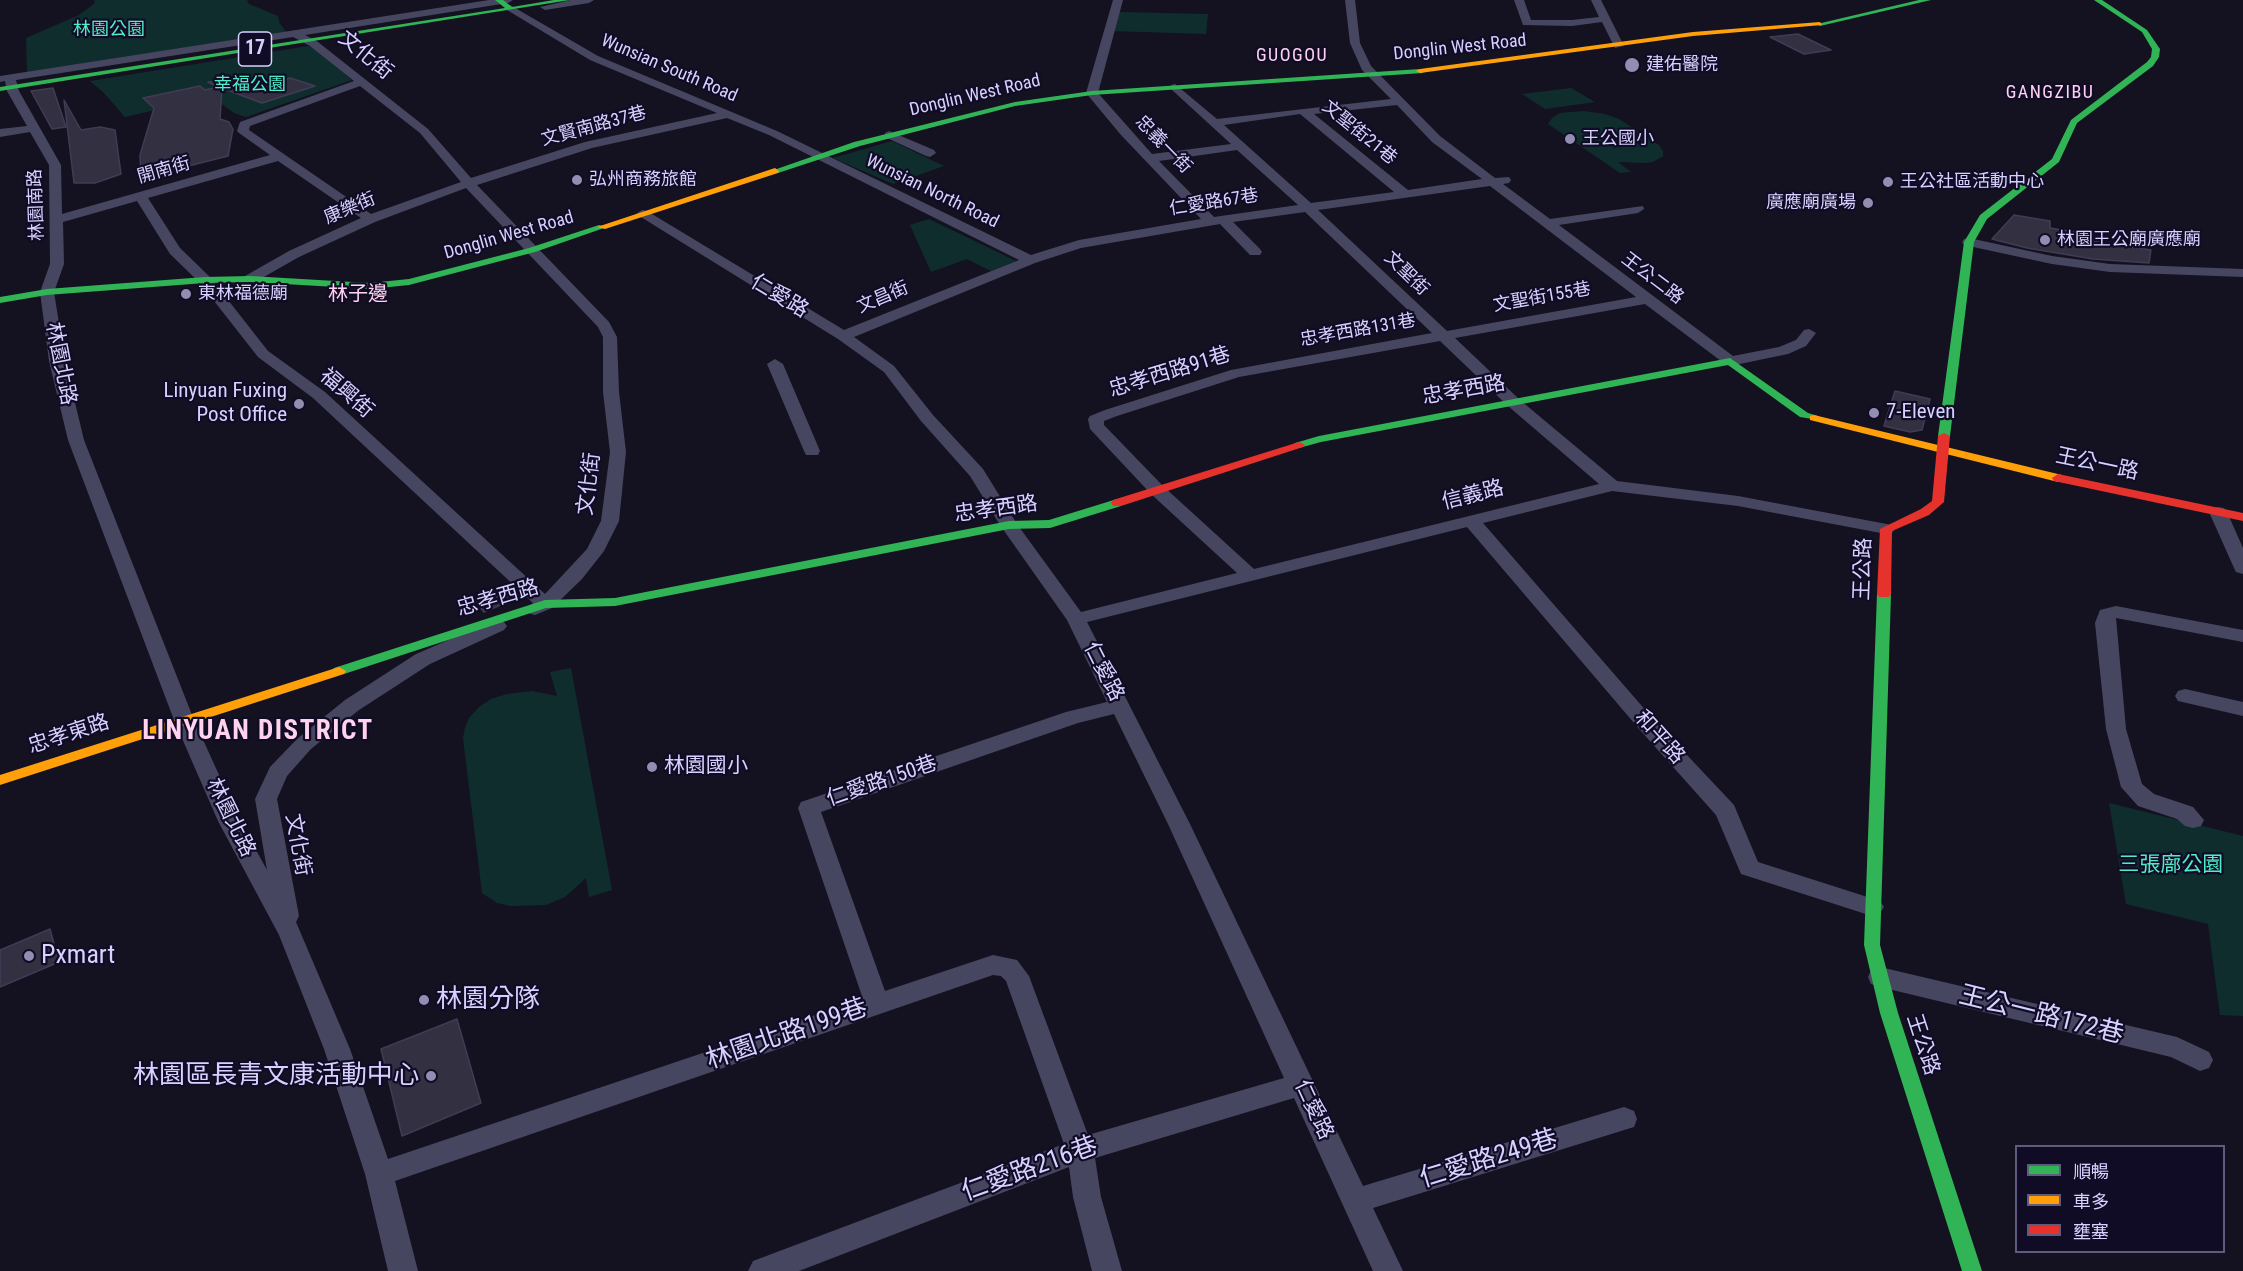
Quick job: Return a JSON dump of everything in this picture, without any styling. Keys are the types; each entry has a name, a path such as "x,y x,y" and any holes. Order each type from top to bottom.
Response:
{"street":[{"name":"17","path":"6,85 538,0"},
{"name":"17","path":"506,4 567,0"},
{"path":"506,4 589,0"},
{"path":"1092,93 1096,69 1118,0"},
{"name":"王公二路","path":"1350,0 1354,43 1366,68 1436,139 1499,181 1548,223 1804,415 1854,431 1941,452"},
{"path":"1361,0 1365,42 1379,67 1374,74"},
{"path":"1519,0 1527,22 1572,23 1605,19"},
{"path":"1596,0 1619,46"},
{"name":"Donglin West Road","path":"0,300 47,292 205,280 250,279 370,286 399,283 448,274 532,250 817,156 889,135 1015,104 1092,93 1443,70 1693,34 1811,26 1928,0"},
{"name":"王公路","path":"1972,1271 1889,1013 1872,945 1886,529 1925,512 1938,502 1941,452 1969,242 1983,217 2056,160 2074,122 2150,64 2155,57 2156,49 2145,32 2097,0"},
{"name":"Wunsian South Road","path":"506,4 594,58 730,114 817,156"},
{"name":"文化街","path":"291,935 266,799 278,772 304,744 344,712 423,659 545,604 575,575 595,551 610,521 618,452 611,392 610,337 604,326 469,184 424,131 304,38"},
{"path":"362,82 244,124 243,130 370,219"},
{"name":"林園南路","path":"6,85 55,165 57,264 47,292"},
{"name":"文聖街","path":"1175,87 1308,208 1514,403 1612,486"},
{"name":"忠義一街","path":"1092,93 1125,133 1217,220 1255,252"},
{"path":"1304,112 1399,101"},
{"name":"文聖街21巷","path":"1214,123 1304,112 1405,194"},
{"name":"文賢南路37巷","path":"469,184 590,145 730,114"},
{"path":"0,133 34,128"},
{"path":"889,135 930,153"},
{"path":"1151,158 1240,146"},
{"name":"開南街","path":"57,219 281,156"},
{"name":"Wunsian North Road","path":"817,156 1030,260"},
{"name":"仁愛路67巷","path":"938,297 1030,260 1107,238 1217,220 1499,181"},
{"name":"康樂街","path":"250,279 294,254 370,219 469,184"},
{"name":"福興街","path":"141,196 175,251 205,280 263,354 319,395 545,604"},
{"path":"1548,223 1638,209"},
{"name":"仁愛路","path":"642,214 843,336 889,369 927,418 977,473 1009,525 1076,619 1179,824 1388,1271"},
{"path":"1969,242 2052,260 2110,268 2243,273"},
{"name":"林園北路","path":"47,292 57,361 76,440 184,720 229,821 291,935 337,1049 380,1174 403,1271"},
{"name":"文昌街","path":"843,336 938,297"},
{"name":"文聖街155巷","path":"1443,336 1649,299"},
{"name":"忠孝西路","path":"184,720 545,604 615,602 1009,525 1050,524 1319,439 1784,351 1801,343 1809,333"},
{"name":"忠孝西路131巷","path":"1280,364 1443,336"},
{"path":"775,364 812,451"},
{"name":"忠孝西路91巷","path":"1157,490 1096,426 1096,419 1227,376 1280,364"},
{"name":"王公一路","path":"1941,452 2243,517"},
{"name":"信義路","path":"1076,619 1470,519 1612,486 1738,501 1886,529"},
{"path":"1157,490 1250,576"},
{"path":"2218,512 2243,568"},
{"name":"和平路","path":"1470,519 1647,724 1726,811 1749,868 1872,907"},
{"path":"2193,820 2184,813 2146,800 2132,787 2116,729 2105,623 2108,614 2116,612 2243,636"},
{"path":"2184,696 2243,709"},
{"name":"仁愛路150巷","path":"877,1004 809,808 825,800 1073,717 1120,706"},
{"name":"忠孝東路","path":"0,780 184,720"},
{"name":"林園北路199巷","path":"380,1174 993,965 1008,967 1017,976 1080,1150 1087,1197 1107,1271"},
{"name":"王公一路172巷","path":"1880,976 2177,1048 2200,1060"},
{"name":"仁愛路216巷","path":"763,1271 1080,1150 1302,1084"},
{"name":"仁愛路249巷","path":"1355,1201 1624,1119"}],"green space":[{"name":"林園公園","path":"94,0 247,0 249,4 278,16 286,32 27,72 26,38 79,15 95,3"},
{"path":"1119,12 1208,14 1206,34 1112,31"},
{"name":"幸福公園","path":"308,46 315,48 352,80 246,117 234,113 212,97 125,117 90,81"},
{"path":"1571,88 1595,102 1545,109 1522,94"},
{"path":"1584,111 1619,119 1659,145 1663,156 1646,163 1618,162 1631,172 1620,173 1548,124 1560,113"},
{"path":"892,141 944,166 893,184 833,158"},
{"path":"929,219 1016,261 991,271 967,259 931,272 910,225"},
{"path":"571,668 612,890 589,897 586,878 565,897 546,905 511,906 497,903 482,893 463,738 465,728 469,718 491,699 507,694 532,691 557,696 550,672"},
{"name":"三張廍公園","path":"2109,803 2243,836 2243,1016 2220,1015 2208,924 2126,904"}],"building":[{"path":"1798,34 1831,50 1804,54 1770,37"},
{"path":"290,78 315,86 262,103 222,88 220,119 229,122 233,129 228,156 141,178 140,155 154,108 143,98 200,86 205,90 218,87 208,82 244,81 248,82 252,90"},
{"path":"53,88 66,127 52,129 31,91"},
{"path":"64,100 81,130 100,127 115,130 121,174 95,183 74,183"},
{"name":"林園王公廟廣應廟","path":"2014,215 2050,221 2050,228 2093,235 2094,241 2151,250 2149,263 2093,259 2027,248 1992,239"},
{"path":"1895,391 1930,399 1922,430 1910,432 1884,426"},
{"path":"508,584 520,597 484,612 473,599"},
{"name":"Pxmart","path":"50,929 59,962 0,987 0,950"},
{"name":"林園區長青文康活動中心","path":"457,1019 481,1103 402,1136 381,1049"}],"traffic: fast":[{"path":"498,0 510,8"},
{"path":"0,89 567,0"},
{"path":"1820,24 1928,0"},
{"path":"1944,436 1969,242 1983,217 2056,160 2074,122 2150,64 2155,57 2156,49 2145,31 2097,0"},
{"path":"775,171 857,144 1015,104 1092,93 1420,71"},
{"path":"0,300 47,292 205,280 250,279 370,286 409,282 532,250 602,227"},
{"path":"1299,445 1319,439 1730,361 1804,415 1814,418"},
{"path":"339,671 545,604 615,602 1009,525 1050,524 1117,503"},
{"path":"1884,594 1872,945 1889,1013 1972,1271"}],"traffic: slow":[{"path":"1420,71 1693,34 1820,24"},
{"path":"602,227 775,171"},
{"path":"1814,418 2058,478"},
{"path":"0,780 339,671"}],"traffic: jam":[{"path":"1884,594 1886,529 1925,512 1938,502 1944,436"},
{"path":"1117,503 1299,445"},
{"path":"2058,478 2243,517"}],"place":[{"name":"建佑醫院","path":"1632,65"},
{"name":"王公國小","path":"1570,139"},
{"name":"弘州商務旅館","path":"577,180"},
{"name":"王公社區活動中心","path":"1888,182"},
{"name":"廣應廟廣場","path":"1868,203"},
{"name":"林園王公廟廣應廟","path":"2045,240"},
{"name":"東林福德廟","path":"186,294"},
{"name":"Linyuan Fuxing Post Office","path":"299,404"},
{"name":"7-Eleven","path":"1874,413"},
{"name":"林園國小","path":"652,767"},
{"name":"Pxmart","path":"29,956"},
{"name":"林園分隊","path":"424,1000"},
{"name":"林園區長青文康活動中心","path":"431,1076"}],"district":[{"name":"GUOGOU","path":"1292,56"},
{"name":"GANGZIBU","path":"2050,93"},
{"name":"林子邊","path":"358,295"},
{"name":"LINYUAN DISTRICT","path":"258,732"}]}
